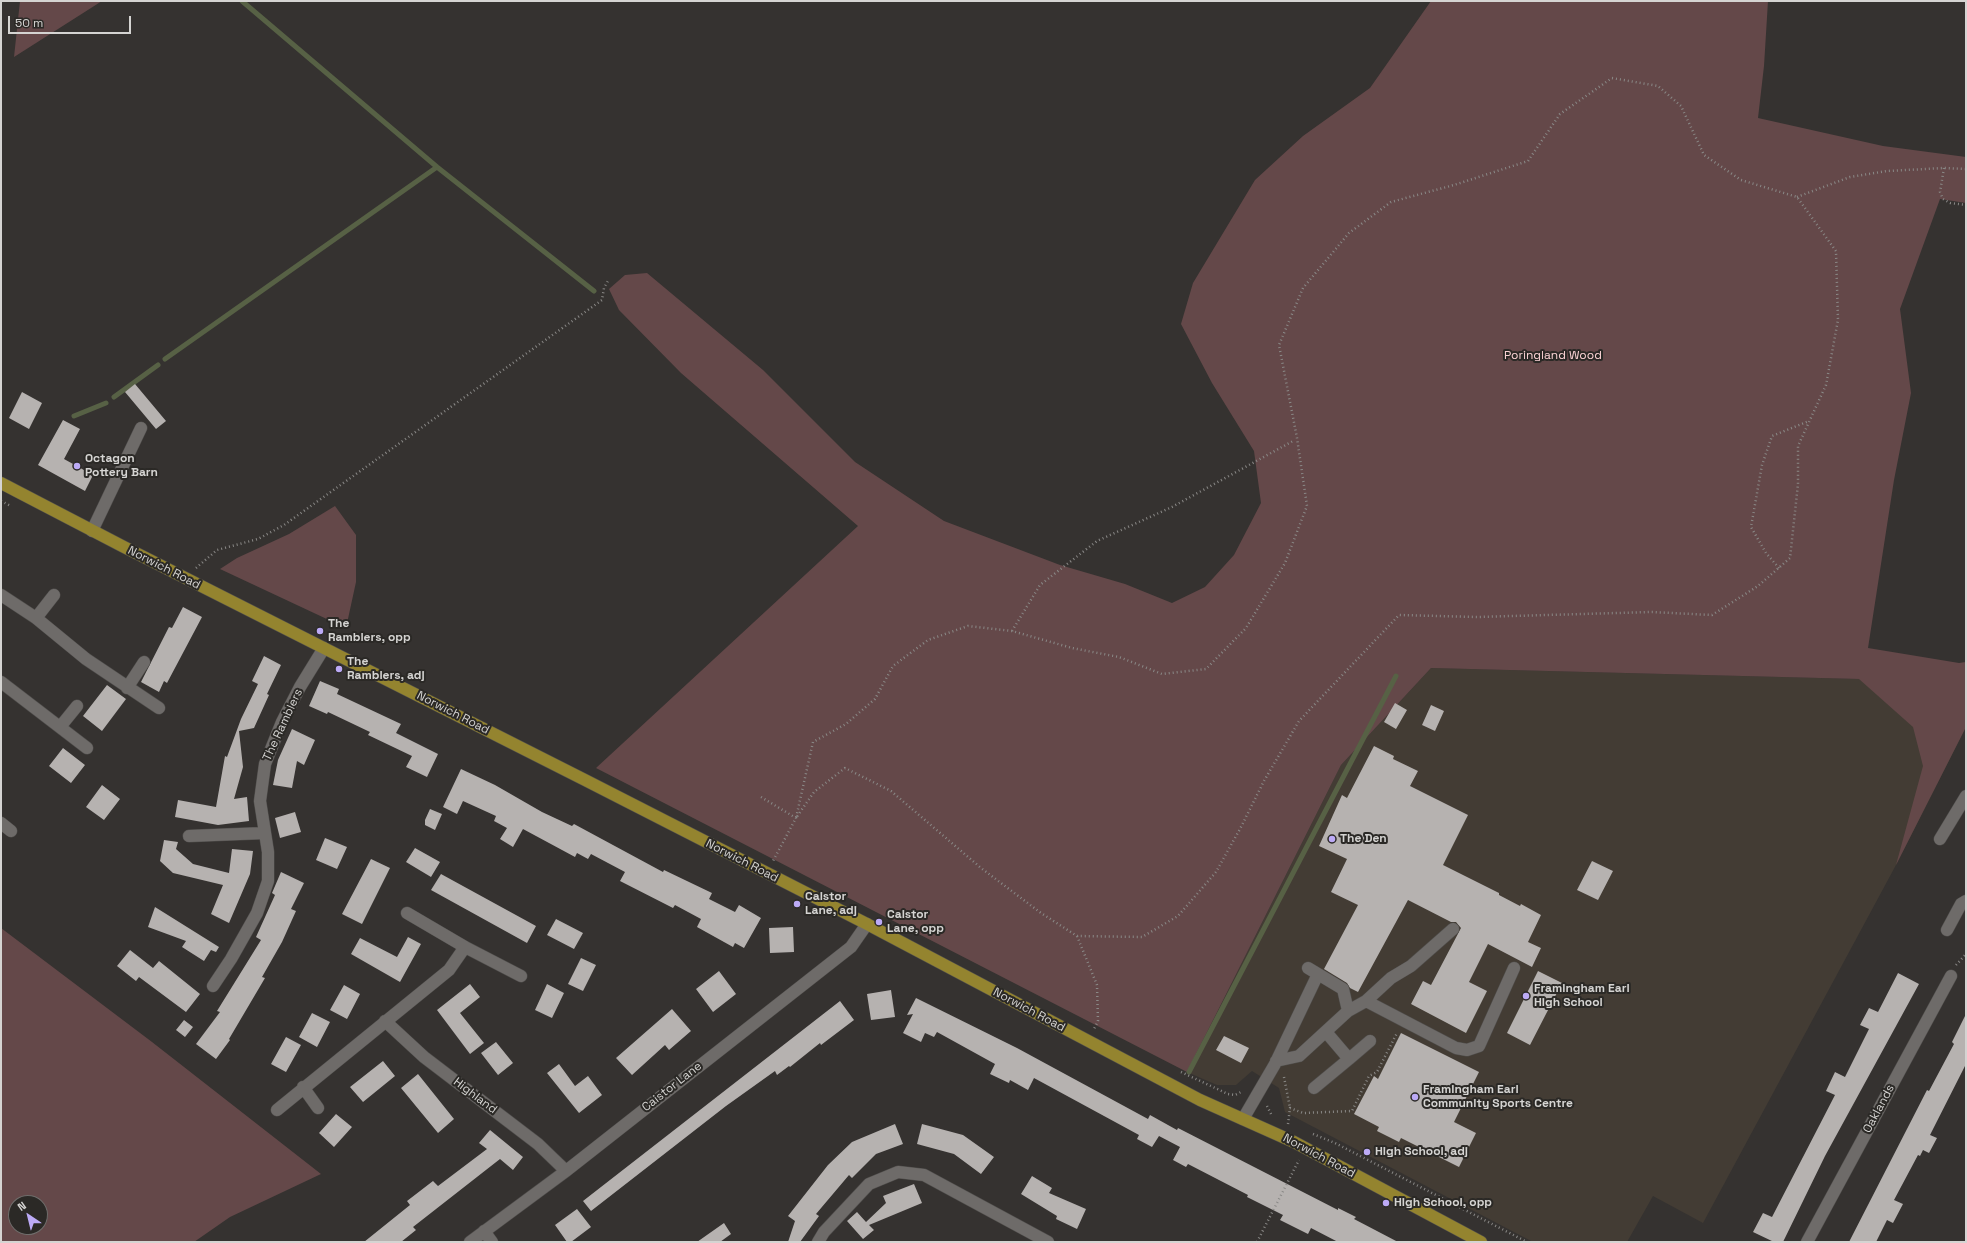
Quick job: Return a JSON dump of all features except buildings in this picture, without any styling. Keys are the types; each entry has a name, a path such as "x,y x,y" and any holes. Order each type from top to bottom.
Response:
{"main road":[{"name":"Norwich Road","path":"1,483 92,531 867,924 1200,1100 1294,1142 1304,1149 1481,1242"}],"street":[{"path":"92,531 141,428"},
{"path":"36,618 54,595"},
{"path":"3,601 36,618 86,659 127,688 159,708"},
{"name":"The Ramblers","path":"213,986 231,959 257,913 268,881 268,852 260,801 265,764 293,701 324,648"},
{"path":"127,688 144,662"},
{"path":"1,682 87,748"},
{"path":"60,727 77,706"},
{"path":"1940,839 1966,796"},
{"path":"1,823 11,831"},
{"path":"189,836 265,833"},
{"path":"1947,930 1962,904 1966,900"},
{"path":"407,913 465,947 521,976"},
{"name":"Caistor Lane","path":"470,1242 566,1171 851,947 867,924"},
{"path":"1276,1061 1299,1056 1348,1010 1366,1001 1391,978 1411,966 1453,928"},
{"path":"277,1110 303,1087 449,970 465,947"},
{"path":"1308,968 1343,989 1348,1010"},
{"path":"1366,1001 1456,1048 1467,1050 1479,1046 1514,968"},
{"path":"1244,1119 1276,1061 1318,974"},
{"name":"Oaklands","path":"1807,1242 1951,976"},
{"name":"Highland","path":"385,1021 424,1057 538,1144 566,1171"},
{"path":"1326,1032 1349,1059"},
{"path":"1314,1088 1370,1041"},
{"path":"303,1087 318,1108"},
{"path":"818,1242 824,1232 869,1184 898,1172 924,1175 1048,1242"},
{"path":"484,1231 492,1242"}],"path":[{"path":"767,874 796,818 814,792 845,768 890,791 981,868 1041,913 1077,936 1142,937 1178,916 1216,872 1299,721 1399,615 1477,617 1652,612 1712,615 1758,586 1790,558 1798,484 1798,446 1826,385 1838,320 1836,251 1797,197 1741,180 1704,155 1681,106 1658,86 1612,78 1560,114 1528,161 1454,185 1391,202 1349,233 1303,288 1279,345 1297,438 1307,506 1286,563 1246,628 1206,668 1162,674 1119,657 1072,648 1012,631 968,626 928,640 893,666 875,699 846,724 813,742 796,818"},
{"path":"1797,197 1850,177 1887,171 1944,168 1966,169"},
{"path":"1944,168 1940,192 1950,203 1966,205"},
{"path":"187,579 198,564 216,550 258,539 284,525 596,305 602,300 604,288 609,279"},
{"path":"1779,568 1766,553 1751,527 1762,465 1772,436 1810,421"},
{"path":"1012,631 1040,585 1097,541 1172,507 1293,441"},
{"path":"761,797 796,818"},
{"path":"1077,936 1097,985 1098,1021 1088,1041"},
{"path":"1290,1108 1303,1113 1352,1111 1369,1076 1377,1072 1403,1020"},
{"path":"1283,1073 1290,1108 1288,1124 1294,1127"},
{"path":"1307,1132 1335,1143 1527,1242"},
{"path":"1256,1242 1304,1149"}],"shaded area":[{"name":"Framingham Earl High School","path":"1966,662 1966,727 1896,865 1703,1223 1653,1196 1627,1242 1533,1242 1285,1112 1279,1088 1252,1071 1236,1085 1217,1085 1187,1072 1341,765 1431,668 1859,679"}],"green space":[{"path":"20,1 102,1 14,57"},
{"name":"Poringland Wood","path":"1431,1 1768,1 1764,66 1758,118 1883,146 1966,157 1966,203 1940,199 1900,309 1911,393 1894,480 1868,648 1959,663 1966,662 1966,727 1896,865 1923,766 1913,727 1859,679 1431,668 1341,765 1187,1072 596,768 858,526 681,373 619,310 609,289 625,275 647,273 763,370 855,462 944,521 1060,565 1125,584 1172,603 1205,587 1234,555 1261,503 1254,451 1212,383 1181,324 1193,283 1255,180 1303,136 1370,88"},
{"path":"335,506 356,535 356,582 346,628 220,569 237,558 289,534"},
{"path":"1,928 152,1042 321,1174 230,1217 194,1242 1,1242"}],"waterway":[{"path":"242,1 437,167 594,291"},
{"path":"165,359 437,167"},
{"path":"114,397 158,365"},
{"path":"74,416 106,403"},
{"path":"1189,1072 1396,676"}],"place":[{"name":"Octagon Pottery Barn","path":"77,466"},
{"name":"The Ramblers, opp","path":"320,631"},
{"name":"The Ramblers, adj","path":"339,669"},
{"name":"The Den","path":"1332,839"},
{"name":"Caistor Lane, adj","path":"797,904"},
{"name":"Caistor Lane, opp","path":"879,922"},
{"name":"Framingham Earl High School","path":"1526,996"},
{"name":"Framingham Earl Community Sports Centre","path":"1415,1097"},
{"name":"High School, adj","path":"1367,1152"},
{"name":"High School, opp","path":"1386,1203"}]}
